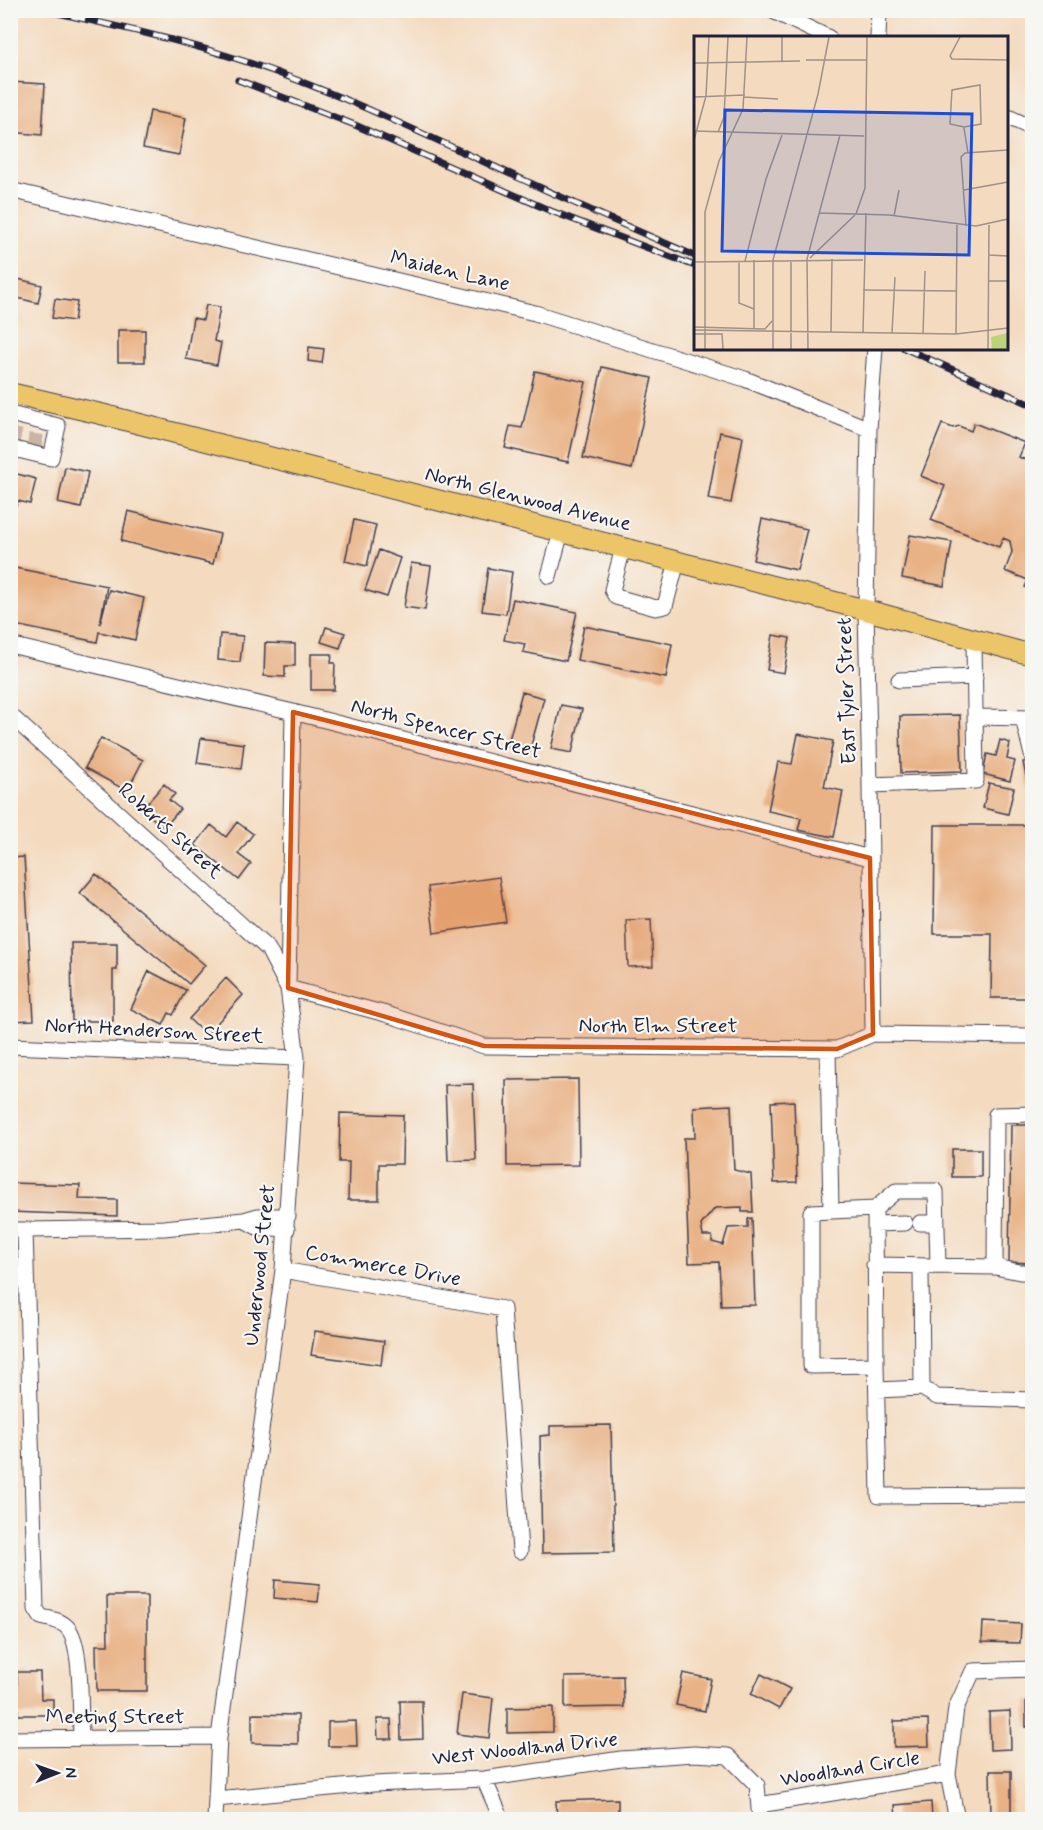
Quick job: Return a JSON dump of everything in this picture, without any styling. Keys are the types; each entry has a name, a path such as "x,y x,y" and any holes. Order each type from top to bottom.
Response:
{"main road":[{"name":"North Glenwood Avenue","path":"10,393 101,414 866,610 1032,655"}],"street":[{"path":"771,10 825,36"},
{"path":"878,36 879,10"},
{"path":"1007,117 1032,128"},
{"name":"Maiden Lane","path":"10,190 535,313 745,379 869,429"},
{"name":"East Tyler Street","path":"873,1034 866,610 869,429 875,350"},
{"path":"42,424 55,403"},
{"path":"11,446 51,458 58,426 15,418"},
{"path":"549,576 561,532"},
{"path":"623,548 612,590 616,597 657,608 665,606 677,562"},
{"path":"870,785 976,781 974,640"},
{"name":"North Spencer Street","path":"10,645 293,712 870,858"},
{"path":"899,680 975,677"},
{"name":"Underwood Street","path":"215,1820 219,1737 283,1270 287,1223 297,1058 288,988 293,712"},
{"name":"Roberts Street","path":"10,715 268,950 288,988"},
{"path":"976,717 1028,718 1032,755"},
{"name":"North Elm Street","path":"288,988 386,1014 484,1046 837,1049 873,1034 1032,1036"},
{"name":"North Henderson Street","path":"10,1046 297,1058"},
{"path":"828,1048 831,1210"},
{"path":"995,1267 996,1115 1032,1114"},
{"path":"938,1265 936,1191 896,1191 875,1216 879,1496 1032,1495"},
{"path":"876,1365 811,1366 811,1212 831,1210 912,1223 937,1223"},
{"path":"81,1738 74,1638 65,1625 41,1617 36,1609 18,1230 164,1228 244,1220 256,1227 287,1223"},
{"path":"874,1265 995,1267 1032,1272"},
{"path":"921,1266 922,1388"},
{"name":"Commerce Drive","path":"283,1270 503,1309 520,1551"},
{"path":"877,1390 922,1388 938,1397 1032,1400"},
{"name":"Woodland Circle","path":"957,1820 948,1774 956,1708 973,1671 1032,1669"},
{"name":"Meeting Street","path":"10,1739 219,1737"},
{"name":"West Woodland Drive","path":"216,1799 373,1784 484,1779 621,1759 694,1754 728,1756 757,1785 759,1812"},
{"name":"Woodland Circle","path":"759,1812 948,1774"},
{"path":"484,1779 502,1820"}],"highlighted area":[{"path":"293,712 870,858 873,1034 837,1049 484,1046 288,988"}],"building":[{"path":"10,82 45,84 42,135 10,132"},
{"path":"150,111 186,118 179,155 143,148"},
{"path":"10,277 42,285 38,303 17,298 18,292 10,290"},
{"path":"55,299 77,302 74,321 52,318"},
{"path":"206,305 220,307 214,341 221,343 217,365 186,359 193,318 203,320"},
{"path":"118,330 145,330 145,362 118,362"},
{"path":"309,347 324,349 322,363 308,361"},
{"path":"602,367 652,378 632,469 583,458"},
{"path":"535,371 586,382 568,462 505,448 510,426 522,428"},
{"path":"974,423 1025,443 1019,457 1032,463 1032,590 1025,587 1028,580 1005,571 1012,552 1010,541 1003,538 999,547 931,520 945,486 921,476 942,424 953,428 959,426 971,431"},
{"path":"720,432 743,437 731,503 708,499"},
{"path":"65,467 88,472 81,508 58,503"},
{"path":"10,472 36,479 30,504 18,501 16,506 10,505"},
{"path":"128,511 220,534 213,564 121,541"},
{"path":"762,519 807,529 797,570 753,560"},
{"path":"354,520 376,525 367,566 345,561"},
{"path":"910,535 952,542 944,586 902,578"},
{"path":"379,550 400,558 387,597 365,590"},
{"path":"411,563 431,566 425,610 404,607"},
{"path":"10,567 107,586 100,624 109,590 144,598 135,640 99,632 97,642 10,624"},
{"path":"488,568 512,572 506,614 482,611"},
{"path":"513,599 577,612 566,661 523,652 525,644 504,640"},
{"path":"584,626 672,644 666,678 577,660"},
{"path":"326,627 345,633 340,648 321,642"},
{"path":"220,634 243,636 240,662 218,660"},
{"path":"773,635 790,638 784,673 767,670"},
{"path":"265,643 295,644 295,666 285,666 285,677 264,676"},
{"path":"311,654 332,654 331,663 335,663 334,690 311,690"},
{"path":"522,692 544,698 529,753 507,747"},
{"path":"561,705 582,709 572,753 551,749"},
{"path":"960,715 962,771 901,773 900,716"},
{"path":"798,734 833,741 824,787 843,791 834,837 798,830 801,818 768,811 778,762 792,764"},
{"path":"101,738 143,760 127,791 85,768"},
{"path":"201,738 244,744 241,769 197,763"},
{"path":"1000,740 1010,743 1007,759 1015,761 1010,781 983,774 987,754 996,756"},
{"path":"1032,760 1032,790 1029,791 1023,762"},
{"path":"989,783 1014,788 1008,814 983,808"},
{"path":"164,784 175,794 169,800 180,809 164,828 142,809"},
{"path":"237,822 253,834 238,854 251,864 239,880 195,845 211,825 226,837"},
{"path":"935,825 1032,825 1032,998 991,998 992,934 934,934"},
{"path":"24,857 34,1020 10,1021 10,858"},
{"path":"96,874 205,965 189,984 80,893"},
{"path":"499,877 506,922 434,933 428,887"},
{"path":"651,919 653,966 628,967 626,920"},
{"path":"71,943 117,943 117,970 113,970 113,1021 72,1021"},
{"path":"149,971 186,990 173,1015 169,1013 163,1025 131,1009"},
{"path":"226,978 243,995 206,1035 189,1019"},
{"path":"10,1077 12,1077 14,1115 10,1115"},
{"path":"578,1079 579,1165 507,1166 506,1080"},
{"path":"473,1084 476,1160 448,1161 445,1085"},
{"path":"794,1101 797,1182 774,1183 771,1102"},
{"path":"731,1105 734,1170 751,1174 753,1212 742,1212 742,1207 715,1208 701,1225 703,1236 712,1236 712,1242 723,1245 728,1228 748,1227 748,1219 752,1218 755,1305 721,1306 719,1262 689,1263 684,1138 695,1138 694,1107"},
{"path":"340,1113 403,1115 402,1164 379,1164 379,1200 348,1200 349,1162 339,1162"},
{"path":"1011,1125 1032,1125 1032,1263 1009,1262"},
{"path":"952,1149 981,1149 981,1177 952,1177"},
{"path":"10,1183 80,1185 79,1199 117,1200 117,1216 10,1212"},
{"path":"315,1331 384,1341 381,1365 311,1355"},
{"path":"611,1425 614,1552 542,1553 540,1436 550,1435 550,1426"},
{"path":"275,1580 320,1584 318,1602 274,1598"},
{"path":"107,1596 147,1596 147,1691 97,1691 96,1645 108,1645"},
{"path":"983,1622 1021,1624 1020,1643 982,1642"},
{"path":"17,1672 40,1672 41,1699 53,1699 53,1715 18,1715"},
{"path":"683,1673 711,1679 705,1711 676,1705"},
{"path":"761,1674 790,1689 779,1709 751,1694"},
{"path":"623,1676 624,1707 565,1708 565,1677"},
{"path":"462,1694 493,1698 489,1738 457,1734"},
{"path":"1026,1700 1032,1700 1032,1726 1026,1727"},
{"path":"400,1701 422,1701 423,1739 401,1740"},
{"path":"553,1707 553,1732 507,1733 507,1708"},
{"path":"1010,1711 1011,1749 990,1750 989,1712"},
{"path":"252,1714 298,1715 298,1744 252,1743"},
{"path":"377,1719 391,1719 392,1739 378,1739"},
{"path":"928,1720 929,1746 894,1747 894,1721"},
{"path":"356,1721 357,1746 328,1746 328,1722"},
{"path":"990,1771 1011,1771 1011,1816 991,1816"},
{"path":"618,1799 618,1820 557,1820 556,1801"},
{"path":"931,1802 932,1820 896,1820 895,1805"}],"tunnel":[{"path":"12,443 16,424"},
{"path":"34,449 37,429"}],"railway":[{"path":"44,10 183,43 293,78 694,256"},
{"path":"238,80 355,125 551,211 694,266"},
{"path":"908,350 1032,405"}]}
